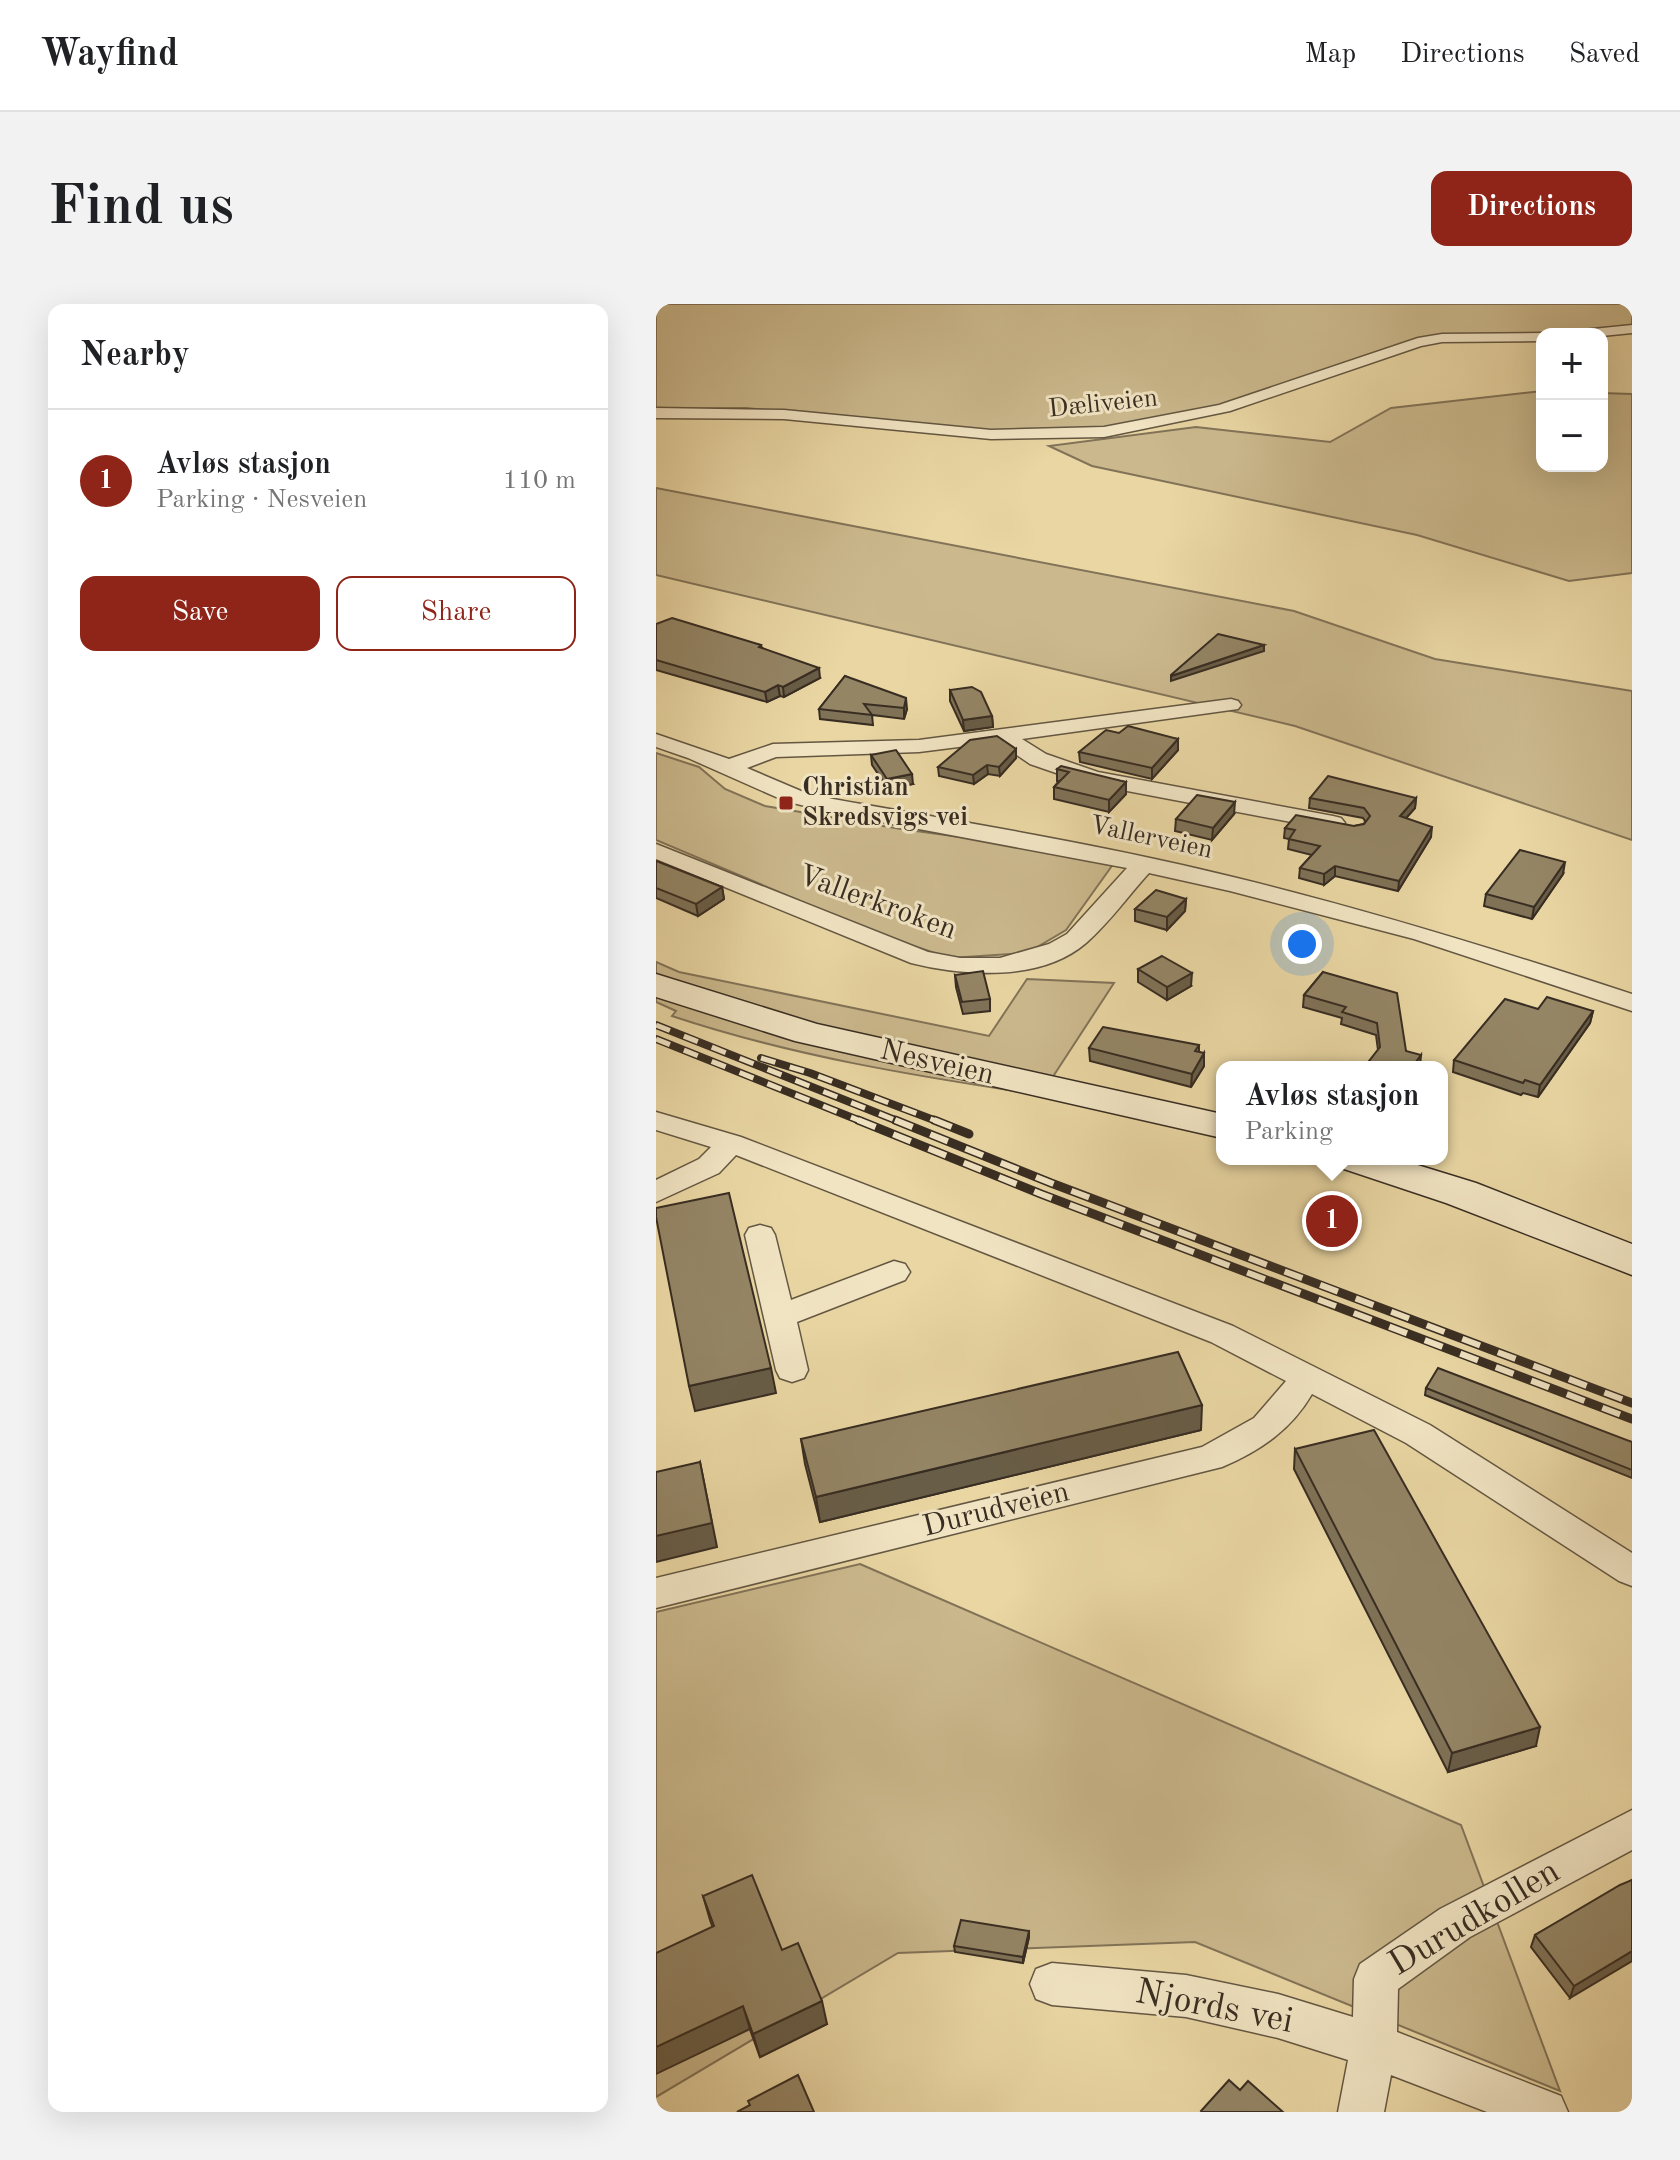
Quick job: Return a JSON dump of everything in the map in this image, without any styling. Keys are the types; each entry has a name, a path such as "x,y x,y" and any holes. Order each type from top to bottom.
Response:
{"street":[{"path":"1608,331 1632,329"},
{"name":"Dæliveien","path":"656,413 749,413 1028,435 1101,433 1156,425 1251,401 1418,342 1442,338 1536,337"},
{"path":"728,767 773,751 919,746 1231,705"},
{"path":"1002,735 1038,759 1093,778 1354,826"},
{"name":"Vallerveien","path":"656,740 793,796 833,806 986,832 1233,884 1423,934 1632,1003"},
{"name":"Vallerkroken","path":"656,851 920,958 965,968 986,968 1017,962 1043,956 1065,946 1076,939 1143,865"},
{"name":"Nesveien","path":"656,985 753,1017 869,1048 1216,1125"},
{"path":"656,1121 731,1143 1222,1334 1418,1434 1632,1571"},
{"path":"656,1192 709,1166 731,1143"},
{"path":"1374,1165 1461,1193 1632,1260"},
{"path":"760,1235 792,1370"},
{"path":"779,1317 894,1272"},
{"name":"Durudveien","path":"656,1593 1210,1458 1247,1442 1264,1430 1293,1400 1306,1376"},
{"name":"Durudkollen","path":"1374,2044 1376,1979 1388,1968 1455,1923 1632,1829"},
{"name":"Njords vei","path":"1052,1984 1186,1996 1374,2044 1545,2112"},
{"path":"1361,2112 1374,2044"}],"shaded area":[{"path":"656,304 1632,305 1632,328 1608,331 1608,328 1536,328 1536,336 1424,340 1204,413 1095,433 977,430 746,408 656,409"},
{"path":"1536,392 1536,472 1608,472 1608,393 1632,394 1632,573 1569,581 1417,535 1092,466 1049,446 1196,427 1330,442 1391,408"},
{"path":"656,488 1294,611 1435,659 1632,691 1632,840 1295,726 656,575"},
{"path":"656,753 699,767 725,789 765,806 901,829 1043,848 1114,863 1066,930 1027,953 950,958 883,936 656,840"},
{"path":"656,962 679,972 989,1036 1027,979 1114,983 1041,1095 808,1054 672,1016 676,1011 656,1002"},
{"path":"860,1564 1461,1825 1560,2091 1195,1942 898,1953 656,2097 656,1612"}],"building":[{"path":"672,618 761,645 759,647 819,668 783,687 778,685 765,692 656,660 656,624"},
{"path":"1218,634 1264,645 1171,676 1171,675"},
{"path":"845,676 906,698 904,708 864,704 872,715 819,709"},
{"path":"972,687 981,692 992,716 963,720 950,690"},
{"path":"1128,726 1178,739 1152,768 1079,752 1106,730 1119,733"},
{"path":"997,736 1016,749 999,767 987,765 973,775 938,767 970,740"},
{"path":"896,750 912,774 887,779 871,755"},
{"path":"1061,766 1126,782 1109,800 1054,787 1069,772 1057,769"},
{"path":"1328,776 1416,798 1400,816 1432,827 1399,881 1335,866 1324,874 1300,868 1320,846 1289,839 1295,830 1285,828 1296,815 1354,826 1364,824 1370,816 1364,808 1310,798"},
{"path":"1197,795 1235,802 1213,828 1176,819"},
{"path":"1520,850 1565,862 1534,907 1486,894"},
{"path":"656,861 722,887 696,904 656,888"},
{"path":"1156,890 1186,899 1167,917 1135,909"},
{"path":"1162,956 1192,973 1167,987 1138,969"},
{"path":"983,971 990,999 962,1002 955,975"},
{"path":"1323,972 1397,993 1406,1051 1421,1055 1416,1061 1369,1061 1380,1047 1377,1023 1342,1012 1346,1007 1304,995"},
{"path":"1547,997 1593,1011 1540,1085 1525,1080 1523,1083 1454,1060 1505,999 1538,1009"},
{"path":"1103,1027 1199,1045 1195,1051 1204,1053 1192,1074 1089,1048"},
{"path":"729,1193 771,1368 689,1386 656,1208"},
{"path":"1178,1352 1202,1405 816,1497 801,1439"},
{"path":"1438,1368 1632,1442 1632,1470 1426,1388"},
{"path":"1374,1430 1540,1727 1452,1753 1295,1449"},
{"path":"700,1462 712,1523 656,1536 656,1472"},
{"path":"752,1875 782,1950 798,1943 822,2001 753,2034 743,2006 656,2047 656,1953 714,1926 703,1896"},
{"path":"1632,1880 1632,1951 1574,1986 1535,1935"},
{"path":"961,1920 1029,1931 1023,1957 954,1946"},
{"path":"798,2075 814,2112 737,2112 750,2105 748,2101"},
{"path":"1229,2080 1240,2090 1248,2081 1283,2112 1202,2112"}],"railway":[{"path":"656,1025 897,1121"},
{"path":"656,1039 863,1122"},
{"path":"761,1058 810,1073 939,1122"},
{"path":"858,1120 1041,1194 1632,1419"},
{"path":"934,1120 939,1122"},
{"path":"897,1121 1051,1183 1632,1403"},
{"path":"939,1122 969,1134"}],"place":[{"name":"Christian Skredsvigs vei","path":"786,803"},
{"name":"Avløs stasjon","path":"1332,1221"}]}
